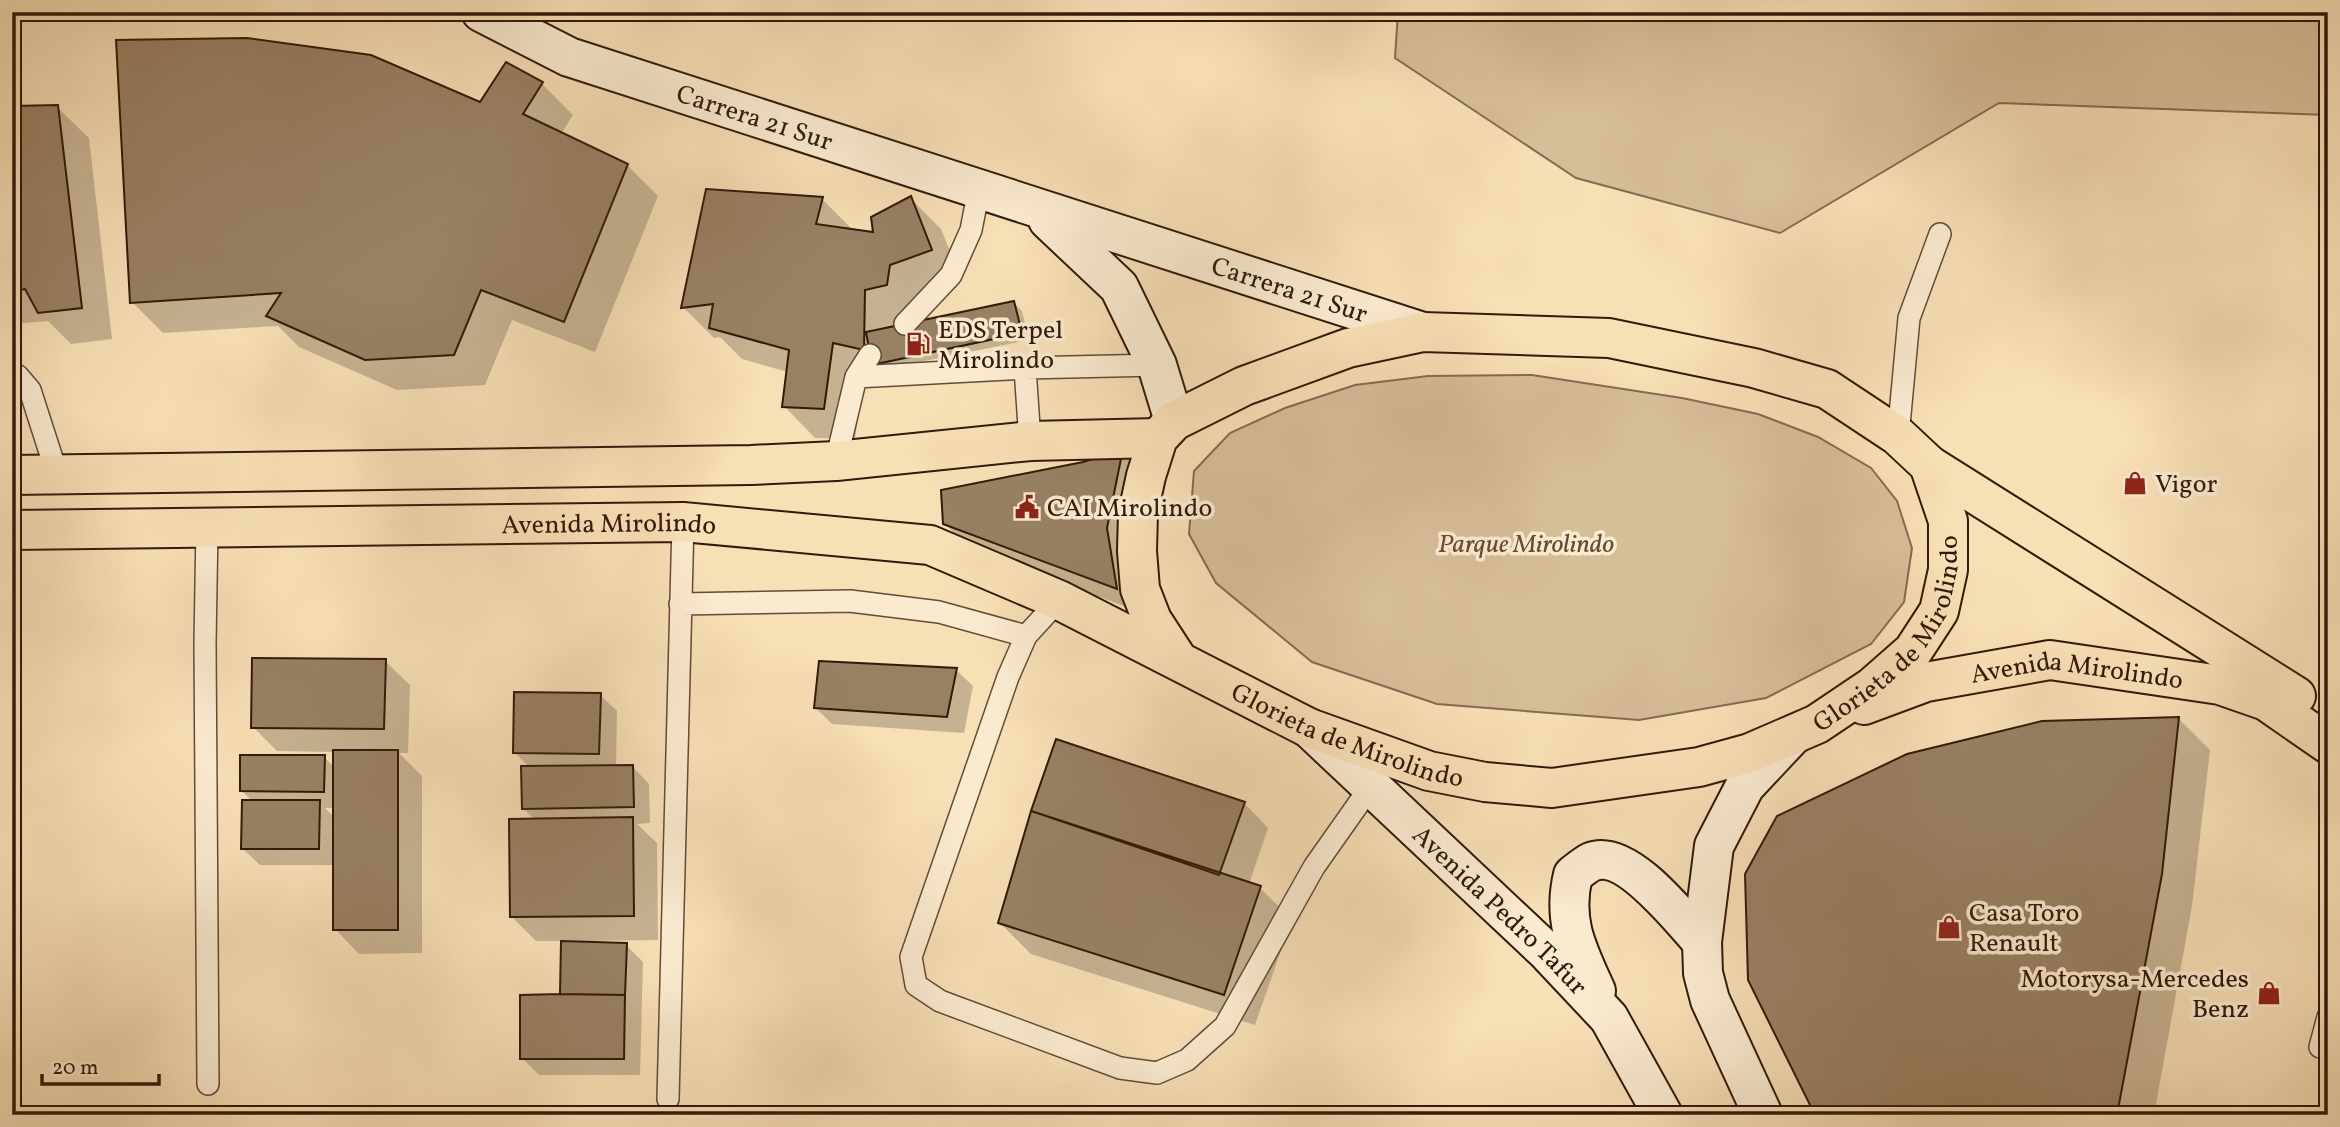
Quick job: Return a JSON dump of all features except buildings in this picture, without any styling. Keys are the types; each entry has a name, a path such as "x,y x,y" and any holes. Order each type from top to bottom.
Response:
{"main road":[{"name":"Carrera 21 Sur","path":"481,12 569,57 1423,332"},
{"name":"Carrera 21 Sur","path":"1036,209 1119,287 1157,365 1166,429"},
{"name":"Glorieta de Mirolindo","path":"1423,332 1609,338 1706,356 1827,389 1898,436 1929,465 1948,521 1948,570 1939,611 1913,651 1872,687 1804,730 1699,768 1552,788 1485,782 1430,771 1309,728 1178,660 1152,620 1140,589 1137,551 1138,513 1146,476 1166,429 1244,386 1348,348 1423,332"},
{"path":"12,475 751,465 836,461 1166,429"},
{"name":"Avenida Mirolindo","path":"1929,465 2328,715"},
{"name":"Avenida Mirolindo","path":"12,530 683,522 930,545 1059,600 1178,660"},
{"name":"Avenida Mirolindo","path":"1804,730 1926,682 2050,660 2220,685 2266,701 2328,744"},
{"name":"Avenida Pedro Tafur","path":"1309,728 1547,953 1609,1018 1663,1115"},
{"path":"1763,1115 1710,1000 1703,973 1703,942 1714,846 1745,786 1804,730"},
{"path":"1609,1018 1568,923 1568,896 1573,875 1592,861 1611,861 1636,874 1659,894 1703,942"}],"lane":[{"path":"905,324 951,275 971,230 979,189"},
{"path":"1898,436 1909,318 1940,234"},
{"path":"836,461 856,377 870,355"},
{"path":"856,377 1025,368 1157,365"},
{"path":"1025,368 1030,441"},
{"path":"12,377 18,376 30,390 57,474"},
{"path":"668,1100 683,522"},
{"path":"207,527 205,643 208,1084"},
{"path":"1059,600 1026,636 1008,677 911,957 916,985 940,1001 1120,1068 1157,1073 1187,1060 1225,1026 1314,866 1371,786"},
{"path":"680,604 850,601 939,612 1026,636"},
{"path":"2320,1047 2328,1017"}],"green space":[{"path":"1398,12 2328,12 2328,115 1999,103 1780,233 1576,178 1395,58"},
{"name":"Parque Mirolindo","path":"1532,375 1682,398 1758,414 1818,437 1871,468 1897,501 1912,548 1904,602 1871,644 1766,698 1639,720 1437,704 1312,662 1216,583 1189,534 1194,471 1230,433 1285,408 1355,385 1428,376"}],"place":[{"name":"EDS Terpel Mirolindo","path":"918,344"},
{"name":"Vigor","path":"2135,483"},
{"name":"CAI Mirolindo","path":"1027,507"},
{"name":"Casa Toro Renault","path":"1949,927"},
{"name":"Motorysa-Mercedes Benz","path":"2269,993"}]}
